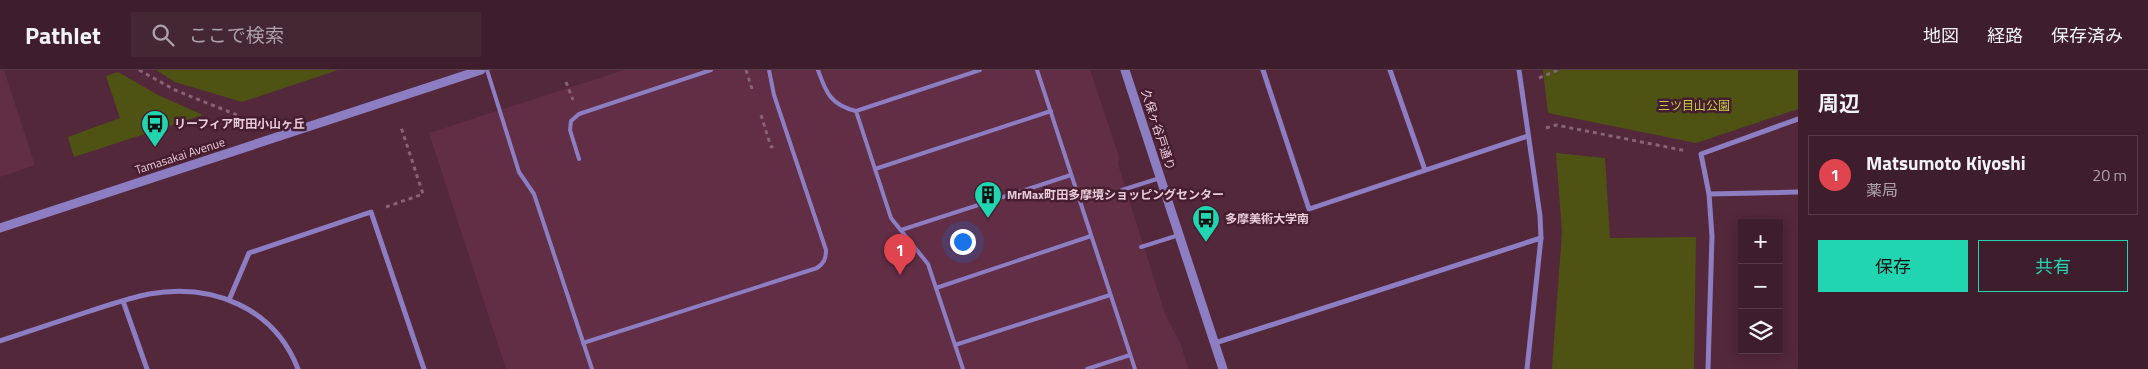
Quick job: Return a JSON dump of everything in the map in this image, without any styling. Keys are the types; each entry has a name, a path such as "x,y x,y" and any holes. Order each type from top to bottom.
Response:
{"street":[{"name":"Tamasakai Avenue","path":"0,228 481,70"},
{"name":"久保ヶ谷戸通り","path":"1124,70 1224,369"},
{"path":"1263,70 1309,209 1528,136"},
{"path":"1390,70 1425,170"},
{"path":"1519,70 1540,216 1540,238 1527,369"},
{"path":"1708,369 1712,236 1709,194 1701,154 1798,119"},
{"path":"1709,194 1798,192"},
{"path":"229,300 250,253 371,212 424,369"},
{"path":"1215,343 1540,238"},
{"path":"0,341 149,294 171,292 208,294 249,308 274,329 294,356 298,369"},
{"path":"123,301 147,369"}],"lane":[{"path":"487,70 519,172 534,194 592,369"},
{"path":"579,159 570,130 571,122 579,114 711,70"},
{"path":"583,343 816,268 826,258 826,250 774,95 768,70"},
{"path":"818,70 829,96 841,107 856,111 980,70"},
{"path":"1037,70 1135,369"},
{"path":"856,111 891,218 928,264 963,369"},
{"path":"875,169 1051,111"},
{"path":"901,230 1071,175"},
{"path":"1122,190 1160,178"},
{"path":"1141,247 1179,235"},
{"path":"936,288 1092,236"},
{"path":"955,345 1110,295"},
{"path":"1087,369 1130,355"}],"path":[{"path":"139,70 175,90 237,115"},
{"path":"746,70 752,89"},
{"path":"1539,78 1558,70"},
{"path":"761,115 771,147"},
{"path":"1546,128 1556,125 1701,154"},
{"path":"371,212 422,194 401,127"}],"shaded area":[{"path":"0,70 4,70 35,165 0,177"},
{"name":"MrMax町田多摩境ショッピングセンター","path":"624,70 1090,70 1119,157 1118,164 1165,314 1181,345 1188,369 506,369 429,133"}],"green space":[{"path":"156,70 338,70 242,102 175,82"},
{"name":"三ツ目山公園","path":"1543,70 1798,70 1798,109 1696,143 1548,113"},
{"path":"118,72 158,95 203,115 74,157 68,137 120,118 106,76"},
{"path":"1556,153 1605,158 1610,238 1696,237 1694,369 1552,369 1562,232"}],"place":[{"name":"リーフィア町田小山ヶ丘","path":"155,148"},
{"name":"MrMax町田多摩境ショッピングセンター","path":"988,219"},
{"name":"多摩美術大学南","path":"1206,243"},
{"name":"Matsumoto Kiyoshi","path":"900,275"}]}
